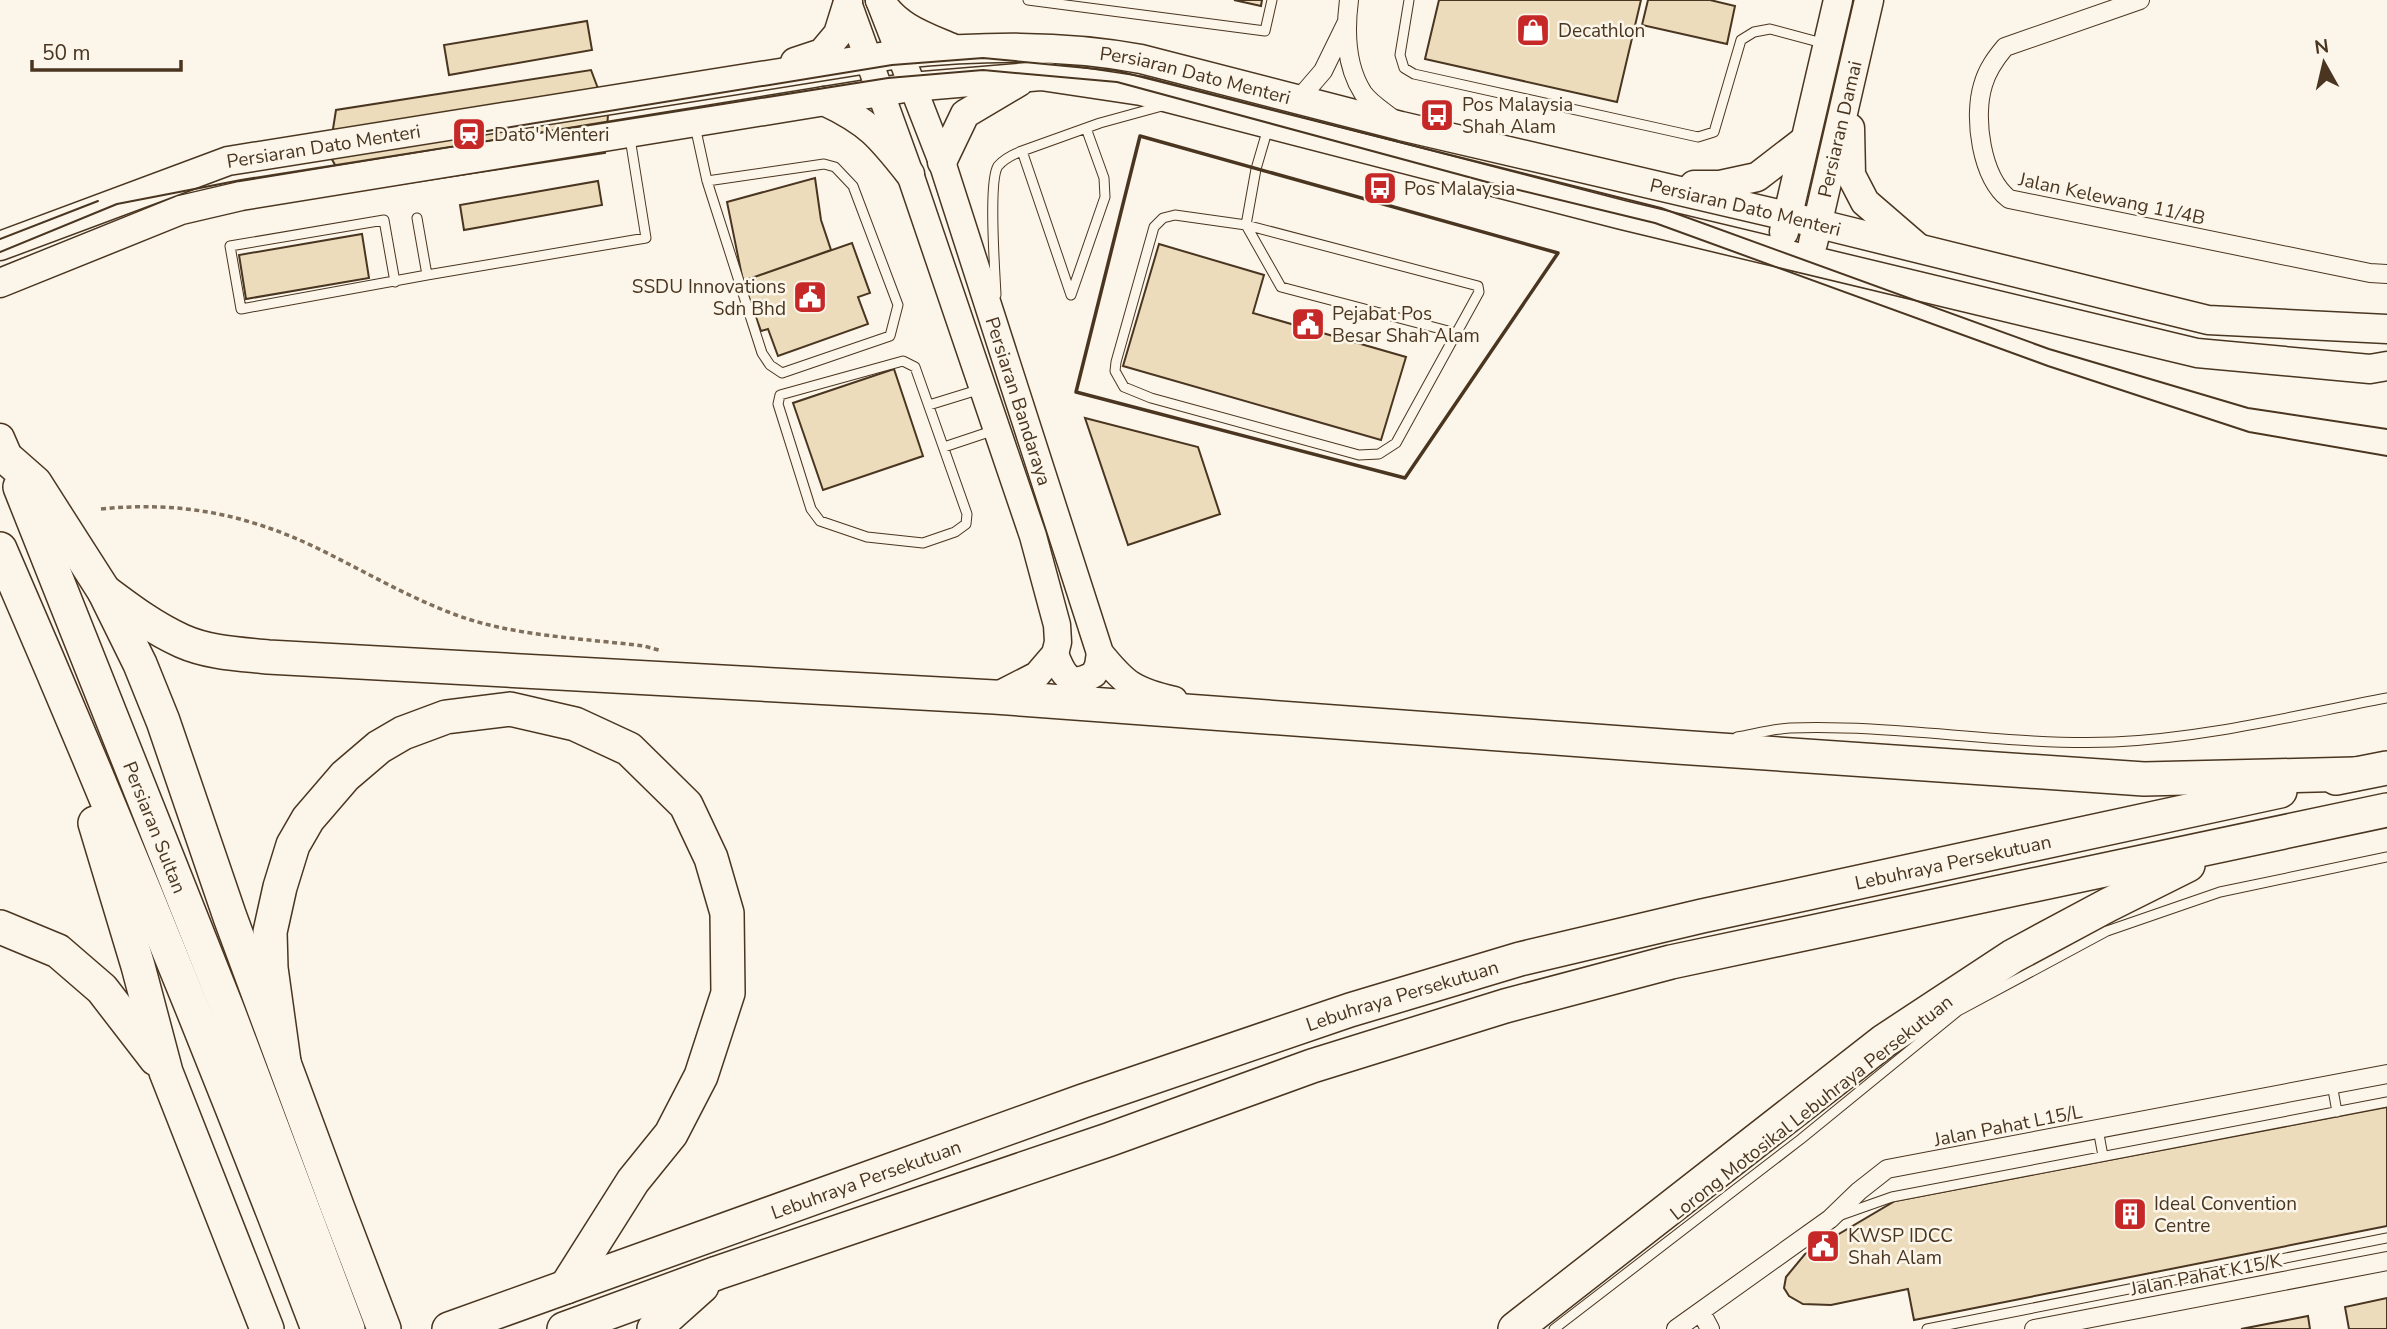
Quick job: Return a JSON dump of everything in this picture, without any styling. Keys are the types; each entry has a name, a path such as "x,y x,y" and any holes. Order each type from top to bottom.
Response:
{"highway":[{"path":"5,449 35,482 104,591 140,664 163,721 226,905 284,1062"},
{"name":"Persiaran Sultan","path":"5,449 308,1218"},
{"name":"Persiaran Sultan","path":"0,549 73,718 308,1218"},
{"path":"104,591 144,620 183,642 223,653 281,658 994,697 2144,779 2371,771"},
{"path":"318,1329 308,1218 271,968 270,932 279,887 293,845 308,820 345,776 379,747 403,733 446,717 509,709 575,724 629,749 686,805 711,858 727,913 729,993 701,1076 671,1134 633,1181 566,1287"},
{"path":"73,718 88,801 138,966 166,1072 267,1329"},
{"name":"Lebuhraya Persekutuan","path":"449,1329 1083,1101 1350,1010 1520,959 1702,916 2371,771"},
{"name":"Lebuhraya Persekutuan","path":"564,1329 718,1273 1108,1140 1312,1066 1505,1006 1671,962 2387,810"},
{"path":"1515,1329 1884,1041 2013,956 2234,842"},
{"path":"0,927 58,951 102,989 166,1072"},
{"path":"308,1218 348,1329"},
{"path":"308,1218 384,1329"},
{"path":"654,1329 718,1273"}],"main road":[{"path":"880,0 889,14 904,25 954,49"},
{"name":"Persiaran Bandaraya","path":"880,0 911,87 942,162 1100,653 1121,678 1144,694 1244,714"},
{"name":"Persiaran Damai","path":"1779,252 1838,0"},
{"name":"Persiaran Damai","path":"1809,259 1870,0"},
{"path":"746,78 822,52 838,34 848,1"},
{"name":"Persiaran Bandaraya","path":"848,1 1033,536 1057,625 1058,642 1055,654"},
{"name":"Persiaran Dato Menteri","path":"0,246 228,161 899,54 954,49 1099,51 1141,59 1401,126 1663,186 2208,320 2387,329"},
{"name":"Persiaran Dato Menteri","path":"0,283 181,211 241,196 911,87 1041,76 1142,91 1622,215 2197,353 2370,369 2387,366"},
{"path":"942,162 965,114 1028,77"},
{"path":"1849,83 1851,175 1866,202 1921,251"},
{"path":"824,101 851,113 869,125 910,174"},
{"path":"1663,186 1720,185 1757,177 1805,140"},
{"path":"994,697 1037,675 1055,654 1064,674 1071,680 1094,674 1100,653"}],"street":[{"path":"1349,0 1346,23 1350,66 1364,95 1401,126"},
{"name":"Jalan Kelewang 11/4B","path":"2140,0 2005,47 1992,63 1982,86 1980,136 1993,179 2002,194 2022,202 2370,273 2387,274"},
{"path":"1298,100 1323,71 1346,23"},
{"name":"Jalan Pahat L15/L","path":"1676,1329 1830,1219 1887,1169 2387,1074"},
{"name":"Jalan Pahat K15/K","path":"2034,1329 2092,1323 2387,1261"},
{"path":"1701,1312 1710,1329"}],"lane":[{"path":"1028,0 1265,31 1272,0"},
{"path":"1409,0 1400,55 1404,68 1414,74 1698,137 1714,132 1741,40 1754,32 1770,29 1828,44"},
{"path":"996,331 993,186 997,167 1022,151 1086,128 1180,101"},
{"path":"694,122 707,181 762,353 770,365 782,373 890,336 898,305 853,186 835,167 824,163 707,181"},
{"path":"1269,124 1256,169 1246,225 1281,287 1456,333"},
{"path":"1022,151 1071,295 1105,197 1104,178 1086,128"},
{"path":"395,282 384,220 230,246 241,309 646,238 629,132"},
{"path":"1175,215 1246,225 1478,286 1479,292 1396,443 1388,450 1368,456 1151,398 1124,387 1115,371 1116,362 1154,227 1163,218 1175,215"},
{"path":"417,218 427,275"},
{"path":"903,361 915,367 944,447 967,514 966,524 955,532 923,543 867,537 820,521 811,509 778,404 780,395 903,361"},
{"path":"929,405 983,388"},
{"path":"944,447 997,429"},
{"path":"1728,738 1800,728 2018,740 2114,742 2203,733 2387,698"},
{"path":"1677,747 1715,741"},
{"name":"Lorong Motosikal Lebuhraya Persekutuan","path":"1554,1329 1791,1147 1958,1011 2107,931 2220,892 2387,857"},
{"path":"2332,1084 2337,1112"},
{"path":"1830,1219 1892,1197 2387,1102"},
{"path":"2098,1129 2103,1156"},
{"path":"1927,1329 2387,1238"}],"path":[{"path":"102,509 133,506 182,507 242,519 316,548 396,589 453,614 501,628 644,646 671,653"}],"building":[{"path":"1234,0 1262,0 1261,6"},
{"name":"Decathlon","path":"1439,0 1641,0 1617,102 1425,59"},
{"path":"1648,0 1710,0 1735,6 1727,44 1642,25"},
{"path":"587,21 592,50 449,75 444,45"},
{"name":"Dato' Menteri","path":"591,70 608,115 605,153 350,192 329,154 336,110"},
{"path":"815,178 821,220 831,250 743,281 727,202"},
{"path":"598,181 602,205 464,230 460,205"},
{"path":"362,234 369,278 246,299 239,255"},
{"path":"852,243 870,293 858,297 868,324 778,356 768,329 761,331 743,281"},
{"path":"1159,244 1264,275 1253,313 1406,357 1381,440 1123,366"},
{"path":"894,369 923,456 823,490 793,403"},
{"path":"1085,418 1198,447 1220,514 1128,545"},
{"name":"Ideal Convention Centre","path":"2387,1107 2387,1226 1914,1320 1908,1289 1831,1305 1803,1304 1789,1296 1784,1288 1786,1277 1805,1254 1895,1201"},
{"path":"2387,1298 2387,1329 2349,1329 2345,1307"},
{"path":"2308,1316 2310,1329 2241,1329"}],"tram line":[{"path":"487,131 892,65 983,58 1118,71 1661,208 2049,349 2248,408 2387,429"},
{"path":"0,252 117,204 241,180 888,78 983,70 1117,82 1498,185 1655,223 2048,366 2249,432 2387,456"},
{"path":"0,239 98,201"}],"wall":[{"path":"1140,136 1558,253 1405,478 1076,392 1140,136"}],"place":[{"name":"Decathlon","path":"1533,30"},
{"name":"Pos Malaysia Shah Alam","path":"1437,115"},
{"name":"Dato' Menteri","path":"469,134"},
{"name":"Pos Malaysia","path":"1380,188"},
{"name":"SSDU Innovations Sdn Bhd","path":"810,297"},
{"name":"Pejabat Pos Besar Shah Alam","path":"1308,324"},
{"name":"Ideal Convention Centre","path":"2130,1214"},
{"name":"KWSP IDCC Shah Alam","path":"1823,1246"}]}
